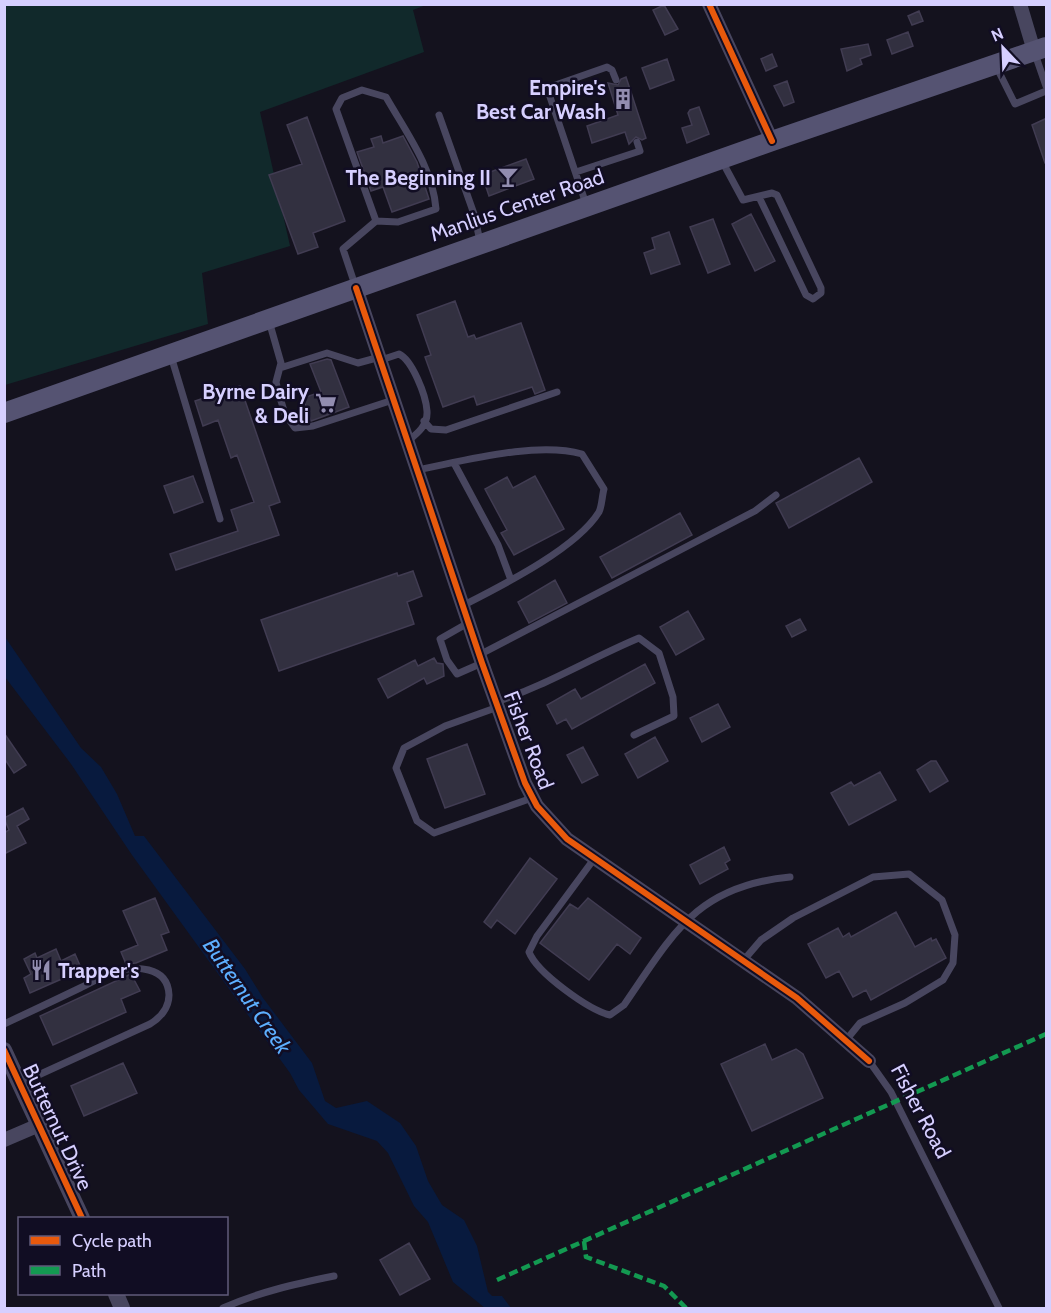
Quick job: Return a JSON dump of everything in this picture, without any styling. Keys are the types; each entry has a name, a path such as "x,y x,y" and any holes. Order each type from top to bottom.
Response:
{"main road":[{"name":"Manlius Center Road","path":"4,413 720,159 1040,49"}],"street":[{"path":"709,4 772,141"},
{"path":"1020,4 1040,49"},
{"name":"Fisher Road","path":"356,288 480,659 532,798 548,820 594,859 797,998 869,1061"},
{"name":"Butternut Drive","path":"4,1050 82,1217"},
{"path":"4,1140 39,1125"}],"lane":[{"path":"1040,49 1047,86"},
{"path":"995,64 1015,104 1047,91"},
{"path":"587,206 547,88 607,67 612,70 615,80"},
{"path":"356,288 343,249 376,220 398,222 436,209 435,192 408,130 386,97 362,90 342,98 336,109 376,220"},
{"path":"439,115 474,214 480,244"},
{"path":"576,172 640,151 637,142"},
{"path":"720,159 743,200 772,193 777,195 821,288 821,293 813,299 806,295 759,197"},
{"path":"268,319 280,352 278,391 285,414 295,428 313,426 394,400"},
{"path":"280,368 327,353 358,363 399,354 406,357 413,368 427,411 421,431 408,441"},
{"path":"170,354 220,519"},
{"path":"424,422 432,429 446,430 557,392"},
{"path":"417,470 488,456 567,450 582,454 604,489 600,510 578,536 511,580 462,606"},
{"path":"454,463 498,545 511,580"},
{"path":"468,623 440,639 447,660 457,674 480,659 755,511 776,495"},
{"path":"532,798 434,833 417,821 396,768 404,748 445,726 522,694 592,658 639,638 658,653 673,697 674,716 634,735"},
{"path":"594,859 537,936 529,952 538,967 584,1003 610,1015 619,1010 684,921 703,905 743,886 767,879 790,877"},
{"path":"743,961 761,940 793,918 873,877 909,874 942,900 955,935 953,963 943,980 905,1003 860,1023 846,1039"},
{"path":"4,1024 114,972 142,968 154,970 167,986 169,996 160,1017 20,1083"},
{"name":"Fisher Road","path":"869,1061 891,1092 999,1308"},
{"path":"223,1308 248,1297 289,1285 334,1276"}],"green space":[{"path":"5,5 426,5 413,10 424,52 260,112 290,246 202,273 208,324 5,385"}],"water":[{"name":"Butternut Creek","path":"5,637 81,748 101,767 117,794 135,836 144,836 245,969 263,998 312,1063 325,1101 336,1108 367,1101 400,1123 416,1146 428,1181 442,1205 464,1220 477,1246 488,1292 492,1296 502,1296 511,1308 485,1308 453,1282 428,1222 414,1206 388,1153 377,1141 328,1124 299,1090 290,1073 132,855 71,764 5,677"}],"building":[{"path":"664,5 678,29 665,35 653,10"},
{"path":"919,11 923,21 912,25 908,16"},
{"path":"908,32 913,46 892,54 887,40"},
{"path":"868,44 871,55 860,59 862,64 847,71 841,49"},
{"path":"772,54 777,66 766,71 761,59"},
{"path":"667,59 674,80 650,89 642,68"},
{"name":"Empire's Best Car Wash","path":"626,77 646,138 642,140 636,137 629,144 625,132 592,143 587,126 618,115 608,83 618,85 621,79"},
{"path":"787,81 794,102 784,106 774,86"},
{"path":"699,107 709,134 687,143 682,128 692,125 688,113"},
{"path":"307,117 345,221 313,233 318,247 298,254 269,175 302,164 287,125"},
{"path":"1047,118 1047,163 1045,163 1032,125"},
{"path":"381,136 383,143 403,136 417,162 429,199 392,212 383,187 371,191 357,152 374,147 371,139"},
{"name":"The Beginning II","path":"526,159 534,179 489,196 482,175"},
{"path":"751,214 775,261 755,271 732,224"},
{"path":"713,219 730,264 708,273 690,227"},
{"path":"669,232 680,264 651,274 644,253 655,249 652,238"},
{"path":"455,301 468,337 474,335 476,339 521,323 545,390 535,394 532,387 477,405 474,396 443,407 425,357 431,355 417,315"},
{"name":"Byrne Dairy & Deli","path":"331,360 349,407 311,421 303,398 321,392 310,364"},
{"path":"240,386 280,502 269,506 279,535 176,570 170,554 238,531 231,510 254,502 237,455 231,458 218,420 203,426 195,401"},
{"path":"859,458 872,482 789,528 776,503"},
{"path":"193,476 203,502 174,513 164,486"},
{"path":"535,476 564,529 514,555 501,533 507,530 485,489 507,477 513,488"},
{"path":"680,513 692,535 612,578 600,557"},
{"path":"413,571 422,596 407,602 414,624 279,671 261,620 397,573 398,576"},
{"path":"555,580 567,603 529,623 518,602"},
{"path":"688,611 704,639 676,655 660,627"},
{"path":"800,619 806,630 792,637 786,626"},
{"path":"434,658 437,663 443,664 444,676 427,684 424,678 388,698 378,679 415,660 418,666"},
{"path":"645,664 655,683 572,729 566,719 557,724 547,705 575,689 581,699"},
{"path":"718,704 730,727 702,742 690,718"},
{"path":"4,733 26,765 14,773 4,758"},
{"path":"655,737 668,761 638,778 625,754"},
{"path":"467,744 485,794 445,808 427,759"},
{"path":"583,747 598,775 582,783 567,755"},
{"path":"931,761 936,761 948,781 930,792 917,770"},
{"path":"880,772 896,800 849,825 831,793 851,782 854,786"},
{"path":"23,808 29,819 17,826 26,843 4,854 4,833 9,830 4,818"},
{"path":"724,847 730,860 725,863 728,869 700,884 690,865"},
{"path":"530,858 557,879 515,934 497,920 491,928 484,922"},
{"path":"155,898 169,932 161,935 167,950 136,963 126,964 121,952 138,945 123,911"},
{"path":"588,898 641,938 630,954 617,944 589,980 540,943 570,904 578,909"},
{"path":"896,912 915,947 931,938 932,941 936,939 946,958 871,1000 866,990 853,997 839,971 826,978 808,944 838,928 843,937 849,933 851,937"},
{"path":"56,949 61,961 75,954 82,970 30,993 24,978 31,974 24,959 35,953 37,958"},
{"path":"131,974 140,991 121,999 126,1012 53,1045 40,1016"},
{"path":"765,1044 772,1060 796,1049 803,1054 823,1098 752,1131 721,1064"},
{"path":"123,1063 137,1093 84,1116 71,1086"},
{"path":"409,1243 430,1279 400,1295 380,1260"}],"marked path":[{"path":"497,1280 1046,1034"},
{"path":"584,1241 586,1257 664,1286 686,1308"}],"cycle path":[{"path":"709,4 772,141"},
{"path":"356,288 482,663 525,783 537,806 567,839 797,998 869,1061"},
{"path":"4,1050 82,1217"}],"place":[{"name":"Empire's Best Car Wash","path":"623,99"},
{"name":"The Beginning II","path":"508,177"},
{"name":"Byrne Dairy & Deli","path":"326,403"},
{"name":"Trapper's","path":"41,970"}]}
